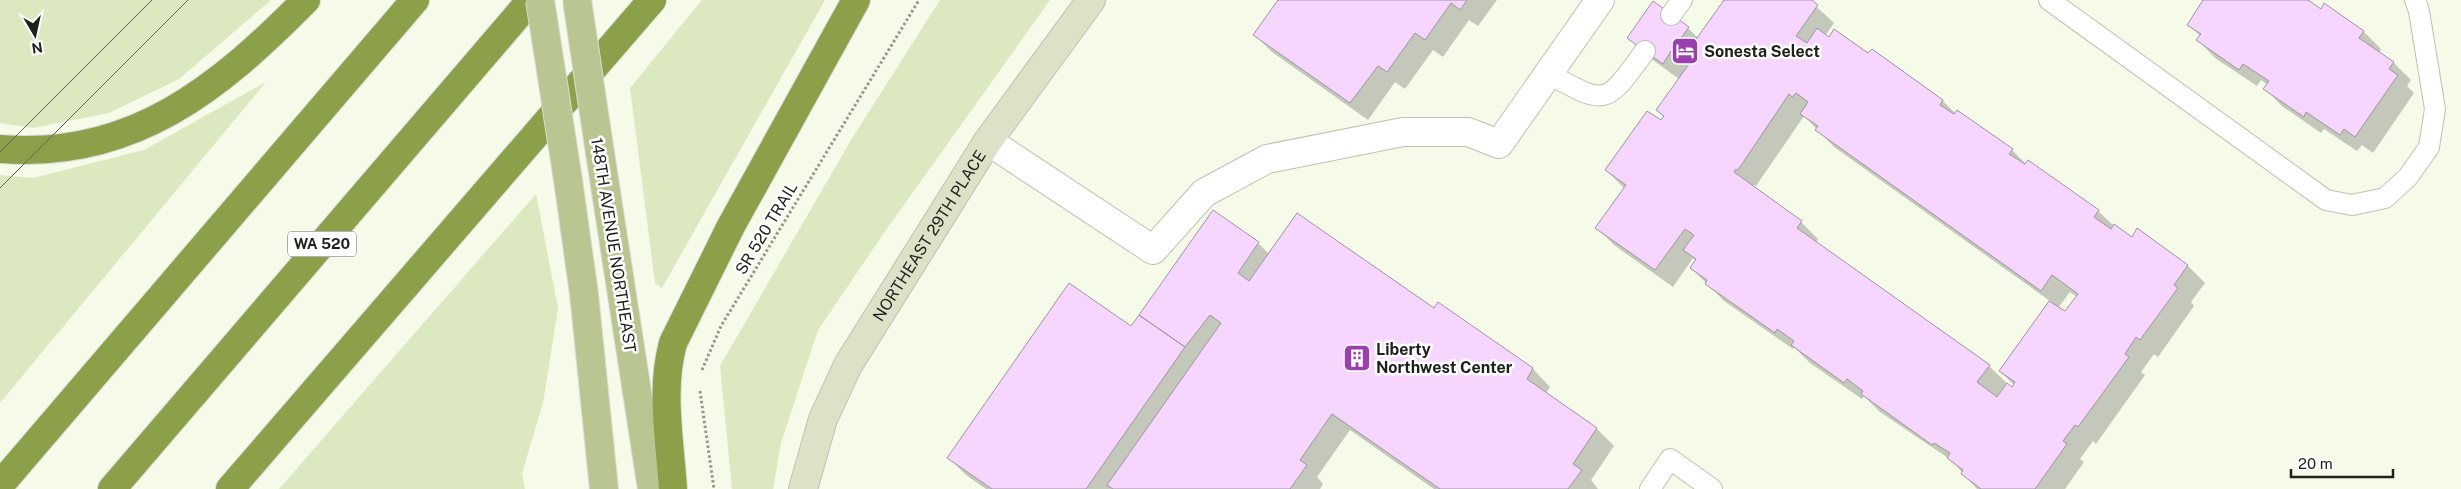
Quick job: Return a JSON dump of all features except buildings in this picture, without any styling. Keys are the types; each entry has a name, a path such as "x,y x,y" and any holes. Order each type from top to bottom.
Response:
{"highway":[{"path":"0,149 49,149 77,146 150,124 186,104 240,63 306,0"},
{"path":"0,485 415,0"},
{"name":"WA 520","path":"112,489 531,0"},
{"path":"230,489 652,0"},
{"path":"673,489 667,379 673,343 730,226 856,0"}],"main road":[{"path":"540,0 582,274 604,489"},
{"name":"148TH AVENUE NORTHEAST","path":"577,0 652,489"}],"street":[{"name":"NORTHEAST 29TH PLACE","path":"803,489 823,419 848,365 988,141 1091,0"},
{"path":"988,141 1153,250 1204,193 1267,159 1403,132 1468,132 1500,144 1600,0"}],"lane":[{"path":"2049,0 2326,200 2352,205 2385,198 2408,177 2429,147 2435,109 2419,11 2414,0"},
{"path":"1547,74 1595,97 1609,95 1622,83 1645,51"},
{"path":"1650,489 1670,459 1712,489"}],"path":[{"name":"SR 520 TRAIL","path":"701,376 721,326 919,0"},
{"path":"700,386 714,489"}],"green space":[{"path":"0,0 271,0 179,79 109,113 33,128 0,123"},
{"path":"702,0 825,0 662,288 655,283 630,88"},
{"path":"940,0 1050,0 886,230 818,330 781,443 773,489 732,489 720,366 851,140"},
{"path":"266,82 0,403 0,175 33,178 144,150"},
{"path":"536,194 558,308 543,403 522,473 525,489 279,489"}],"tram line":[{"path":"0,152 152,0"},
{"path":"0,188 188,0"}],"place":[{"name":"Sonesta Select","path":"1685,51"},
{"name":"Liberty Northwest Center","path":"1357,358"}]}
